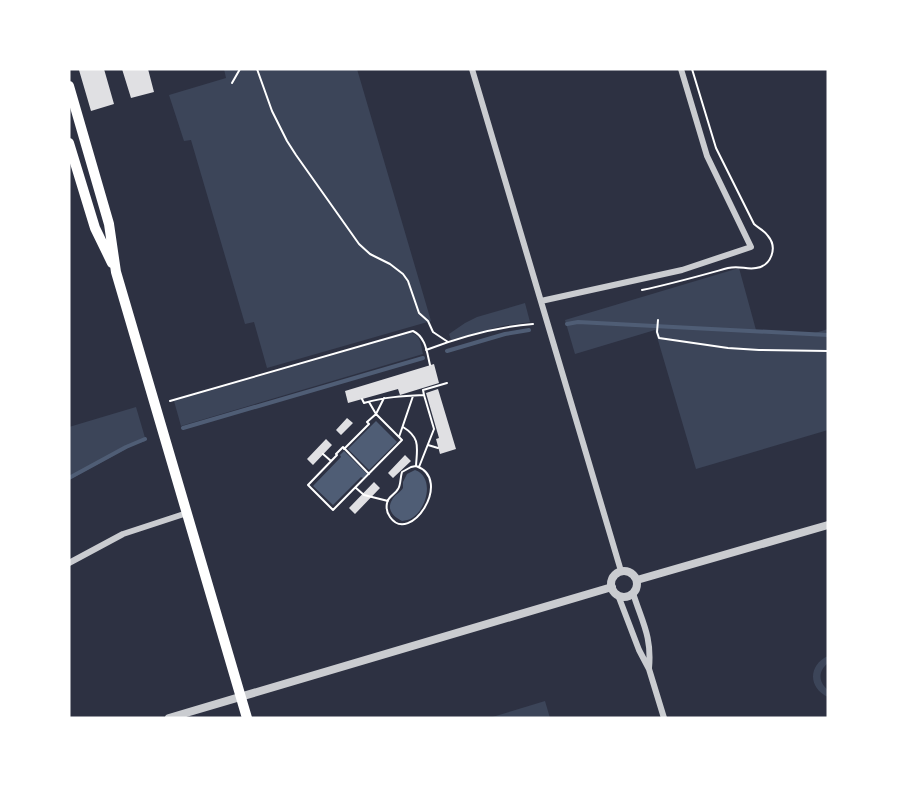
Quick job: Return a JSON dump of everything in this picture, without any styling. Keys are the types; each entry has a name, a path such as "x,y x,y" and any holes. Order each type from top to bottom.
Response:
{"main road":[{"path":"69,86 110,224 116,272"},
{"path":"69,143 95,228 116,272 247,718"}],"street":[{"path":"472,69 621,571"},
{"path":"541,301 682,270 751,247 707,156 681,69"},
{"path":"69,563 123,534 187,513"},
{"path":"637,580 828,525"},
{"path":"618,595 626,597 633,593 637,587 637,580 633,574 621,571 614,575 611,583 649,669 664,718"},
{"path":"169,718 612,587"},
{"path":"633,593 649,643 649,669"}],"path":[{"path":"232,83 240,69"},
{"path":"257,69 272,111 296,155 359,244 370,254 390,264 403,274 408,281 419,313 428,321 433,332 448,342"},
{"path":"642,290 732,267 757,268 764,265 772,253 771,239 754,224 719,156 692,69"},
{"path":"658,320 659,338 728,348 828,351"},
{"path":"426,350 510,326 533,324"},
{"path":"170,401 413,331 419,333 421,337 430,365"},
{"path":"418,467 434,429 423,390 447,383"},
{"path":"362,399 364,403 384,398 424,395"},
{"path":"399,437 413,396"},
{"path":"369,402 376,414 402,440 333,510 308,484 342,447 344,449 369,424 367,422 376,414 384,398"},
{"path":"403,427 412,434 417,442 418,467"},
{"path":"428,445 438,448"},
{"path":"344,449 369,474"},
{"path":"323,454 331,461"},
{"path":"411,467 418,467 427,474 430,488 428,500 415,520 404,524 394,521 387,510 388,501 390,496 399,489 402,472 411,467"},
{"path":"356,488 364,495 388,501"}],"shaded area":[{"path":"224,69 357,69 431,321 267,368 254,322 245,324 191,140 184,141 169,95 226,78"},
{"path":"739,268 756,330 815,333 828,329 828,430 696,469 655,330 575,354 565,320"},
{"path":"525,303 530,322 502,326 451,340 449,334 477,317"},
{"path":"410,333 418,338 423,354 181,426 174,401"},
{"path":"136,407 146,441 135,444 69,480 69,427"},
{"path":"376,421 397,442 369,470 348,449"},
{"path":"344,451 367,474 361,477 333,505 313,486"},
{"path":"415,470 425,479 427,493 425,501 417,514 411,519 402,521 392,513 390,504 403,488 407,474"},
{"path":"828,656 828,663 822,669 820,676 822,684 828,690 828,697 817,688 813,677 817,665"},
{"path":"545,701 550,718 489,718"}],"building":[{"path":"104,69 114,104 91,111 79,70"},
{"path":"122,69 148,69 154,92 131,98"},
{"path":"434,364 439,383 400,395 398,389 348,403 345,391"},
{"path":"438,389 456,449 440,454 436,439 439,438 426,393"},
{"path":"347,418 353,423 341,435 336,430"},
{"path":"326,439 332,445 313,465 307,459"},
{"path":"405,455 411,461 393,478 388,473"},
{"path":"374,482 380,488 355,514 349,508"}],"waterway":[{"path":"567,324 578,322 828,335"},
{"path":"447,351 505,334 529,330"},
{"path":"183,428 423,358"},
{"path":"69,478 145,439"}]}
